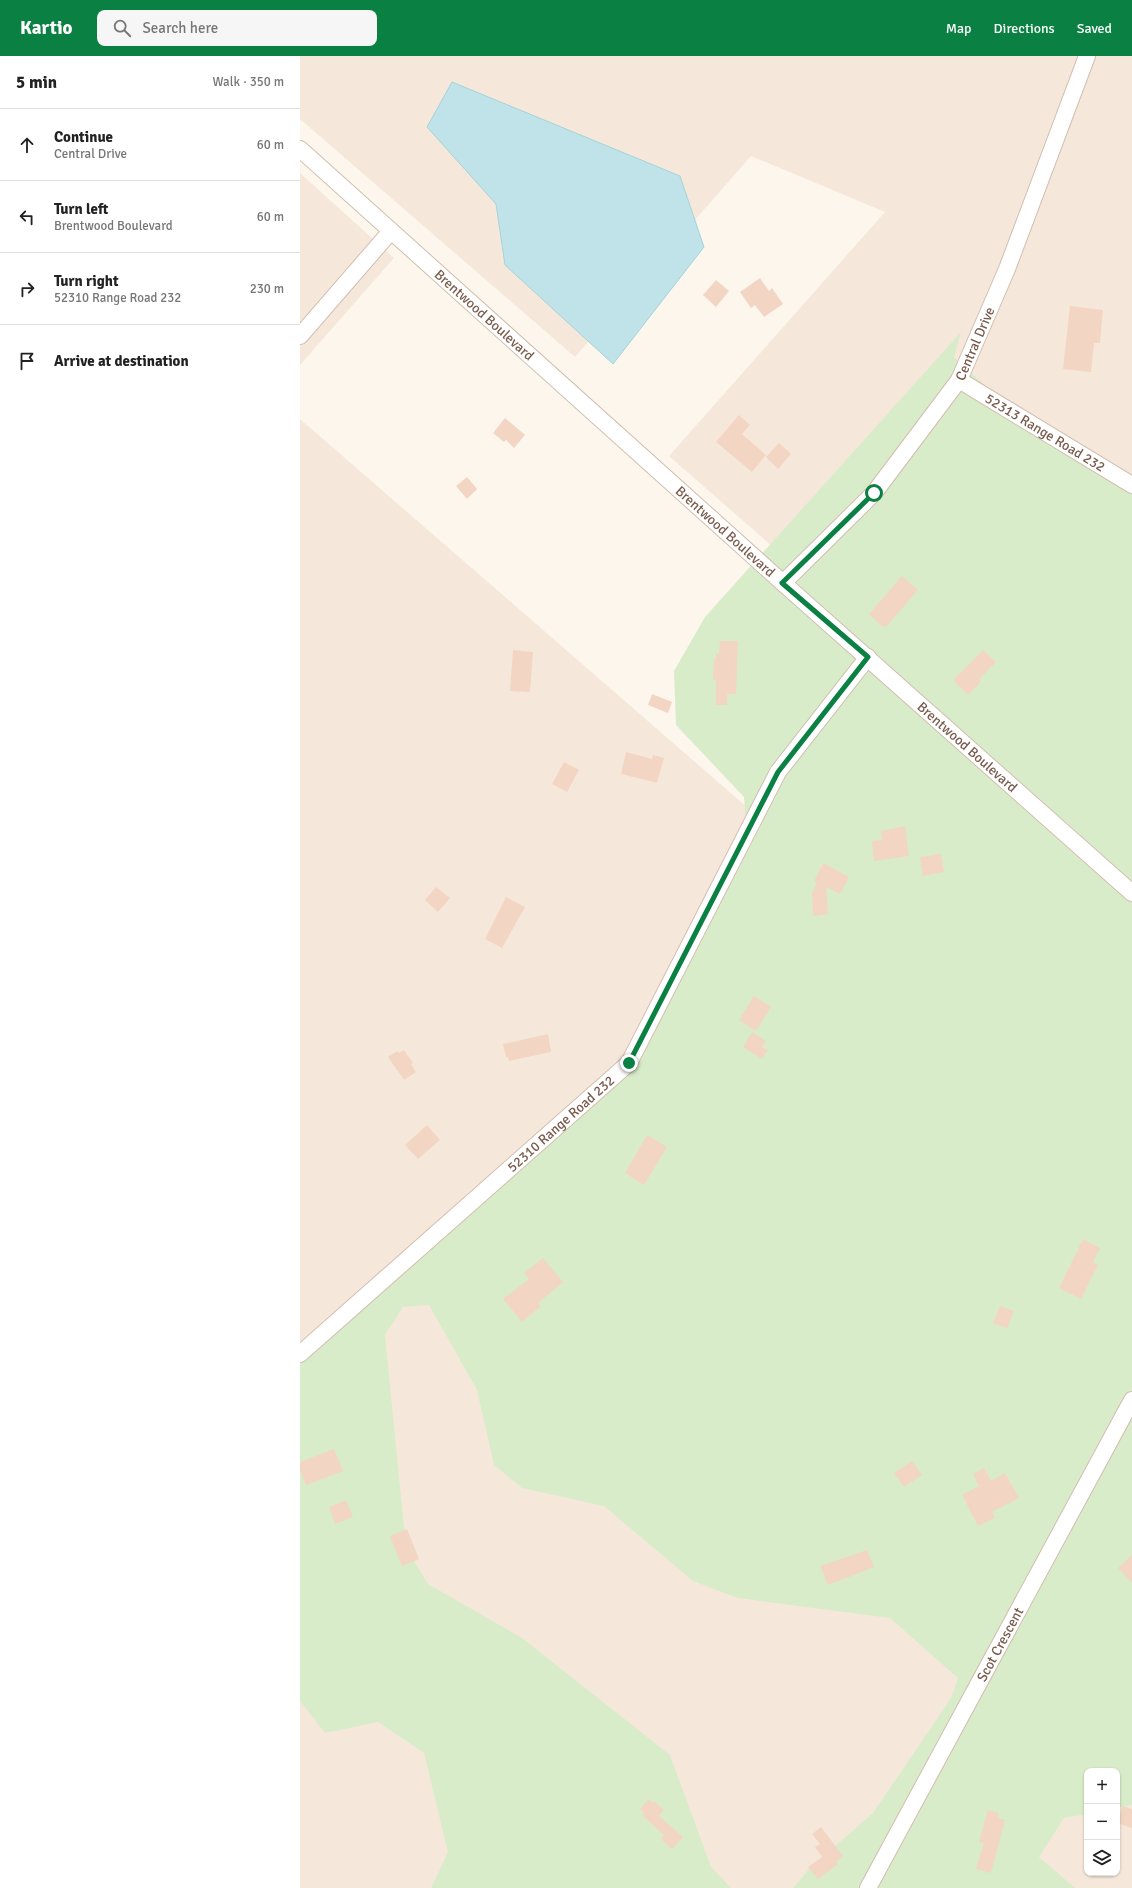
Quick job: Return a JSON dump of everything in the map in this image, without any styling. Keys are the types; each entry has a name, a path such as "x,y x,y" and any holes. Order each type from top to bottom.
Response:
{"street":[{"name":"Central Drive","path":"782,583 874,493 959,380 1007,269 1086,56"},
{"name":"Brentwood Boulevard","path":"300,149 782,583 868,657 1132,893"},
{"path":"300,336 391,231"},
{"name":"52313 Range Road 232","path":"959,380 1132,485"},
{"name":"52310 Range Road 232","path":"300,1354 629,1063 778,772 868,657"},
{"name":"Scot Crescent","path":"868,1888 1132,1400"}],"shaded area":[{"path":"300,56 1132,56 1132,503 813,582 669,456 885,212 751,156 575,357 300,119"},
{"path":"300,173 394,258 300,365"},
{"path":"300,419 748,808 1132,1233 1132,1888 300,1888"}],"green space":[{"path":"961,332 954,357 1016,414 1132,476 1132,1805 1120,1807 1120,1768 1084,1768 1084,1815 1064,1818 1039,1857 1075,1888 793,1888 810,1868 873,1813 951,1698 958,1678 890,1618 738,1598 693,1581 604,1506 522,1488 494,1465 477,1390 429,1305 403,1307 385,1335 406,1548 428,1584 522,1638 670,1755 711,1867 731,1888 431,1888 448,1852 424,1753 378,1722 325,1733 300,1701 300,1350 647,1042 747,838 744,797 676,725 674,671 705,617"}],"water":[{"path":"452,82 680,176 704,247 613,364 505,265 496,204 427,127"}],"building":[{"path":"760,278 769,291 772,288 783,304 764,317 755,305 751,308 740,292"},
{"path":"716,280 729,291 716,307 703,295"},
{"path":"1070,306 1103,310 1100,343 1094,343 1091,372 1063,369"},
{"path":"739,415 750,425 742,434 766,455 752,472 716,442"},
{"path":"505,418 525,435 514,448 506,440 504,442 493,433"},
{"path":"779,443 791,454 778,469 766,457"},
{"path":"467,477 477,489 467,499 456,486"},
{"path":"902,576 918,590 886,627 883,627 869,614"},
{"path":"720,641 738,641 736,694 727,694 727,705 716,705 716,680 713,680 714,659 716,659 716,654 719,654"},
{"path":"513,650 533,652 530,692 510,691"},
{"path":"983,650 996,662 979,679 981,682 968,695 953,680"},
{"path":"652,694 672,702 668,713 648,705"},
{"path":"626,752 652,759 653,755 664,758 657,783 621,774"},
{"path":"564,762 579,770 567,792 552,784"},
{"path":"905,826 909,856 874,861 872,841 882,840 881,831"},
{"path":"941,854 944,872 923,876 920,857"},
{"path":"823,863 849,877 840,894 826,887 828,914 813,916 812,893 817,882 814,881"},
{"path":"436,887 450,898 438,912 425,900"},
{"path":"506,897 525,907 502,948 485,939"},
{"path":"754,996 771,1007 756,1031 739,1020"},
{"path":"752,1032 766,1041 762,1047 768,1050 762,1059 743,1047"},
{"path":"548,1034 551,1052 509,1061 508,1057 506,1057 503,1044"},
{"path":"404,1050 413,1063 411,1064 416,1072 404,1080 388,1057 397,1051 399,1053"},
{"path":"427,1125 440,1140 418,1159 405,1145"},
{"path":"647,1135 667,1147 644,1185 625,1173"},
{"path":"1083,1239 1100,1248 1093,1262 1098,1265 1081,1299 1059,1288"},
{"path":"543,1258 563,1282 538,1303 541,1306 522,1322 503,1299 529,1279 524,1273"},
{"path":"1000,1306 1014,1311 1007,1328 993,1323"},
{"path":"334,1449 343,1471 306,1485 300,1470 300,1462"},
{"path":"912,1461 922,1475 904,1487 894,1473"},
{"path":"984,1468 991,1481 1005,1473 1019,1498 992,1512 995,1518 978,1526 962,1495 979,1486 973,1474"},
{"path":"346,1500 353,1517 335,1524 329,1507"},
{"path":"407,1529 419,1559 402,1566 390,1536"},
{"path":"867,1550 874,1567 828,1585 820,1566"},
{"path":"1132,1555 1132,1583 1118,1568"},
{"path":"649,1799 653,1803 654,1801 664,1810 659,1816 683,1837 672,1849 661,1839 664,1835 642,1815 644,1813 640,1809"},
{"path":"1123,1806 1132,1809 1132,1828 1120,1824 1120,1814"},
{"path":"988,1810 999,1813 998,1818 1005,1820 991,1873 976,1869 984,1843 979,1842"},
{"path":"821,1827 843,1856 836,1862 838,1864 818,1879 808,1867 822,1857 815,1847 820,1844 812,1834"}],"route":[{"path":"629,1063 778,772 868,657 782,583 874,493"}]}
